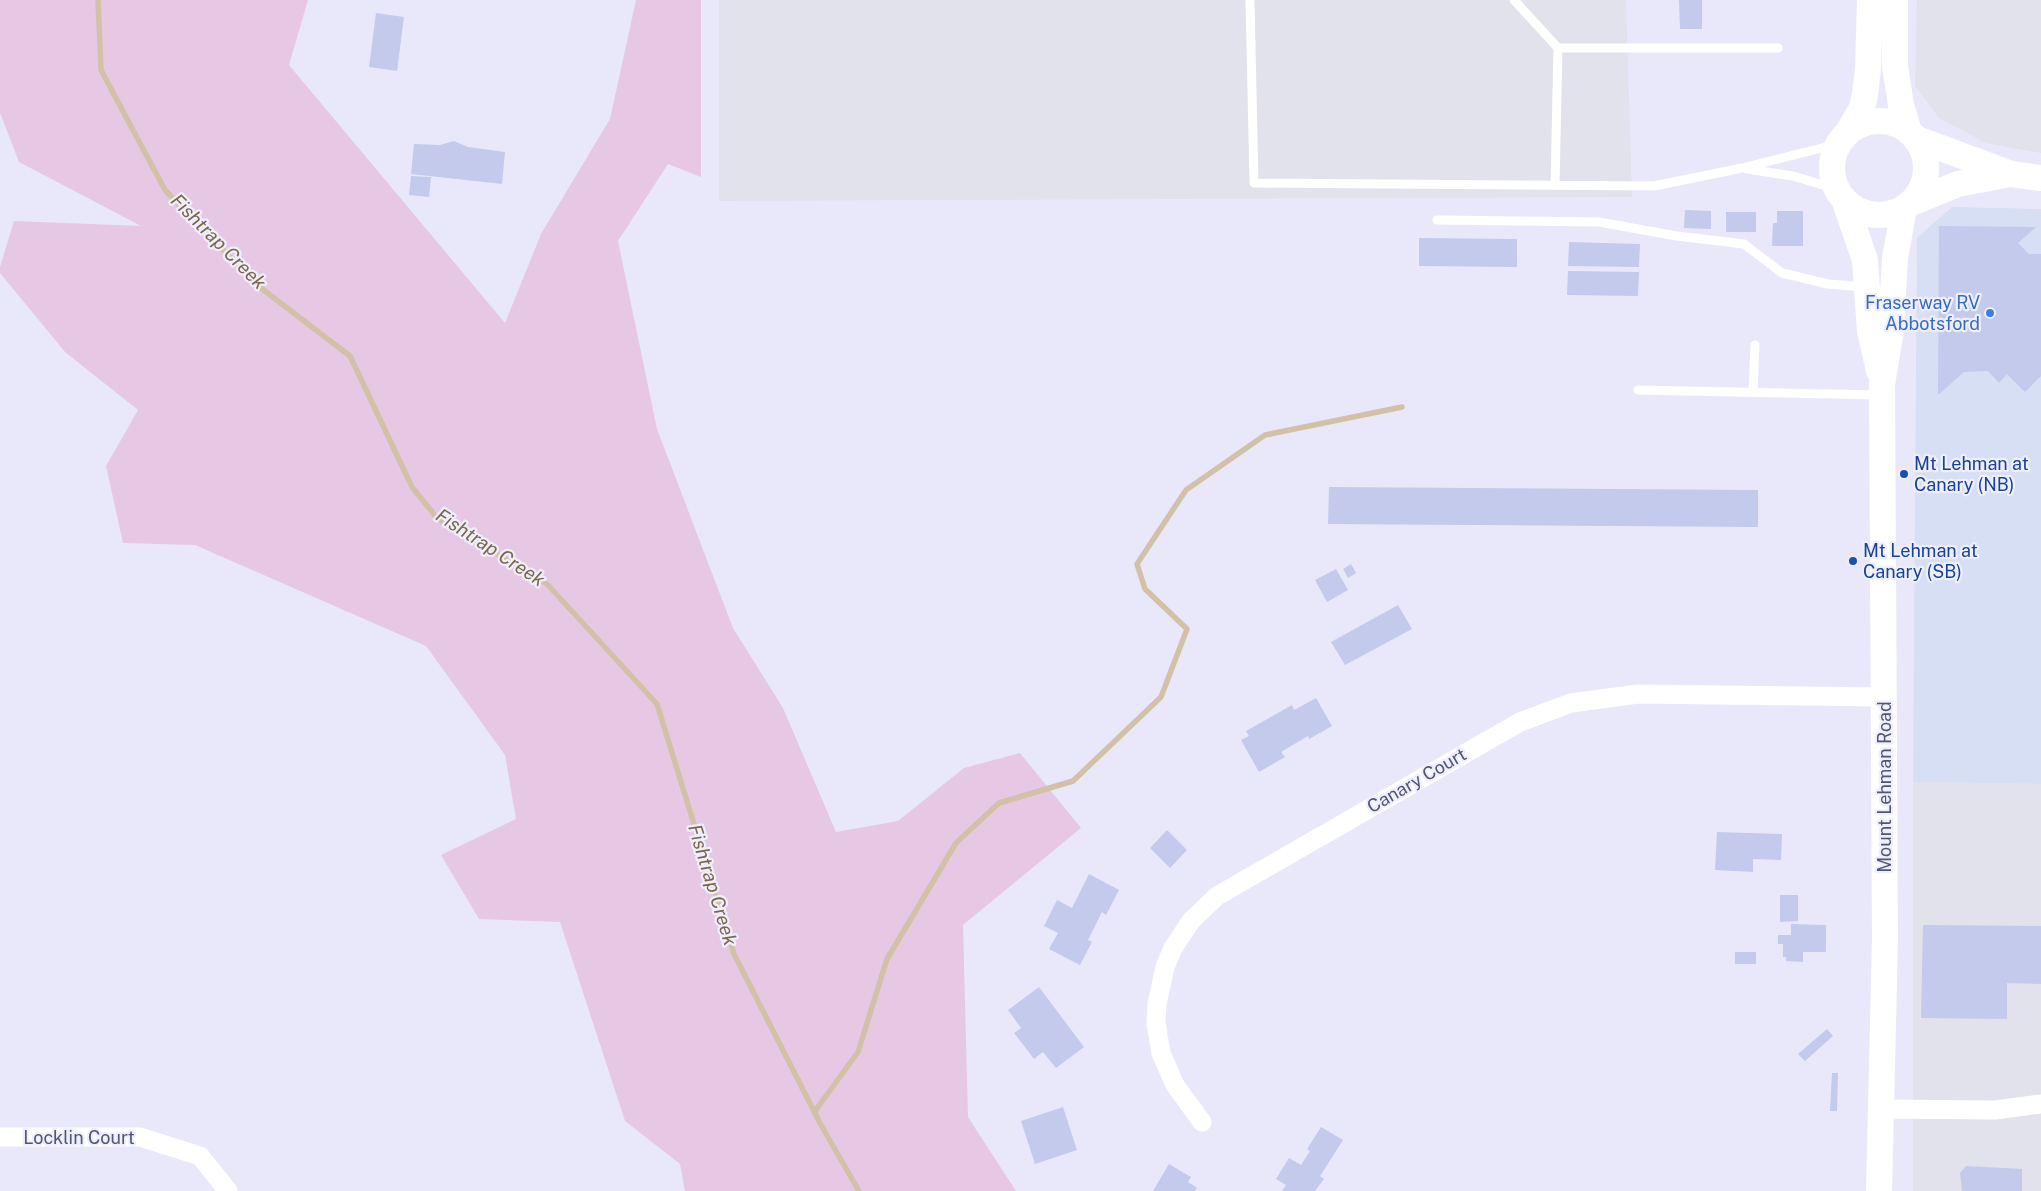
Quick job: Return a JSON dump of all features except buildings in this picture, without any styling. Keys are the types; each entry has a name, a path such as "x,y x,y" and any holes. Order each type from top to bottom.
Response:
{"main road":[{"path":"1870,0 1865,91 1862,108 1832,158 1832,173 1840,195 1858,211 1873,215 1889,214 1958,184 2010,174"},
{"path":"1894,0 1895,66 1901,105 1913,136 1924,152 1926,168 1924,184 1916,198 1907,206"},
{"path":"1843,138 1861,124 1876,121 1891,122 1913,136 2010,174 2041,178"},
{"name":"Mount Lehman Road","path":"1840,195 1864,252 1870,331 1882,390"},
{"name":"Mount Lehman Road","path":"1879,1191 1885,938 1882,390 1891,330 1893,280 1907,206"}],"street":[{"name":"Canary Court","path":"1202,1122 1175,1085 1161,1053 1156,1024 1157,1004 1165,967 1173,948 1191,921 1217,896 1520,722 1571,703 1638,694 1885,697"},
{"path":"1881,1109 1995,1110 2041,1104"},
{"name":"Locklin Court","path":"0,1138 140,1137 200,1156 228,1191"}],"lane":[{"path":"1250,0 1254,183 1654,186 1742,168 1843,138"},
{"path":"1514,0 1558,48 1555,185"},
{"path":"1558,48 1778,48"},
{"path":"1742,168 1793,176 1840,195"},
{"path":"1437,220 1599,222 1677,236 1744,244 1782,273 1828,284 1867,288"},
{"path":"1753,391 1754,345"},
{"path":"1638,390 1882,390"}],"shaded area":[{"path":"0,0 308,0 289,65 505,323 541,234 610,119 636,0 701,0 701,177 668,164 618,241 657,429 733,628 783,708 836,832 898,821 964,768 1020,753 1081,828 963,925 968,1117 1016,1191 685,1191 680,1164 625,1121 560,922 479,919 441,855 516,819 505,755 426,646 195,545 123,543 106,466 138,410 65,352 0,273 0,267 14,221 141,226 19,162 0,113"},
{"path":"719,0 1626,0 1632,197 719,201"},
{"path":"1917,0 2041,0 2041,153 1986,143 1939,118 1915,86"},
{"path":"1952,207 2041,209 2041,784 1913,782 1917,238"},
{"path":"1913,782 2041,784 2041,1191 1913,1191"}],"waterway":[{"name":"Fishtrap Creek","path":"98,0 101,70 165,190 257,285 350,356 412,487 437,518 547,584 657,704 734,954 821,1125 859,1191"},
{"path":"815,1111 858,1052 887,959 956,843 999,803 1073,781 1161,697 1187,629 1145,589 1137,564 1186,490 1265,435 1402,407"}],"place":[{"name":"Fraserway RV Abbotsford","path":"1990,313"},
{"name":"Mt Lehman at Canary (NB)","path":"1904,474"},
{"name":"Mt Lehman at Canary (SB)","path":"1853,561"}]}
